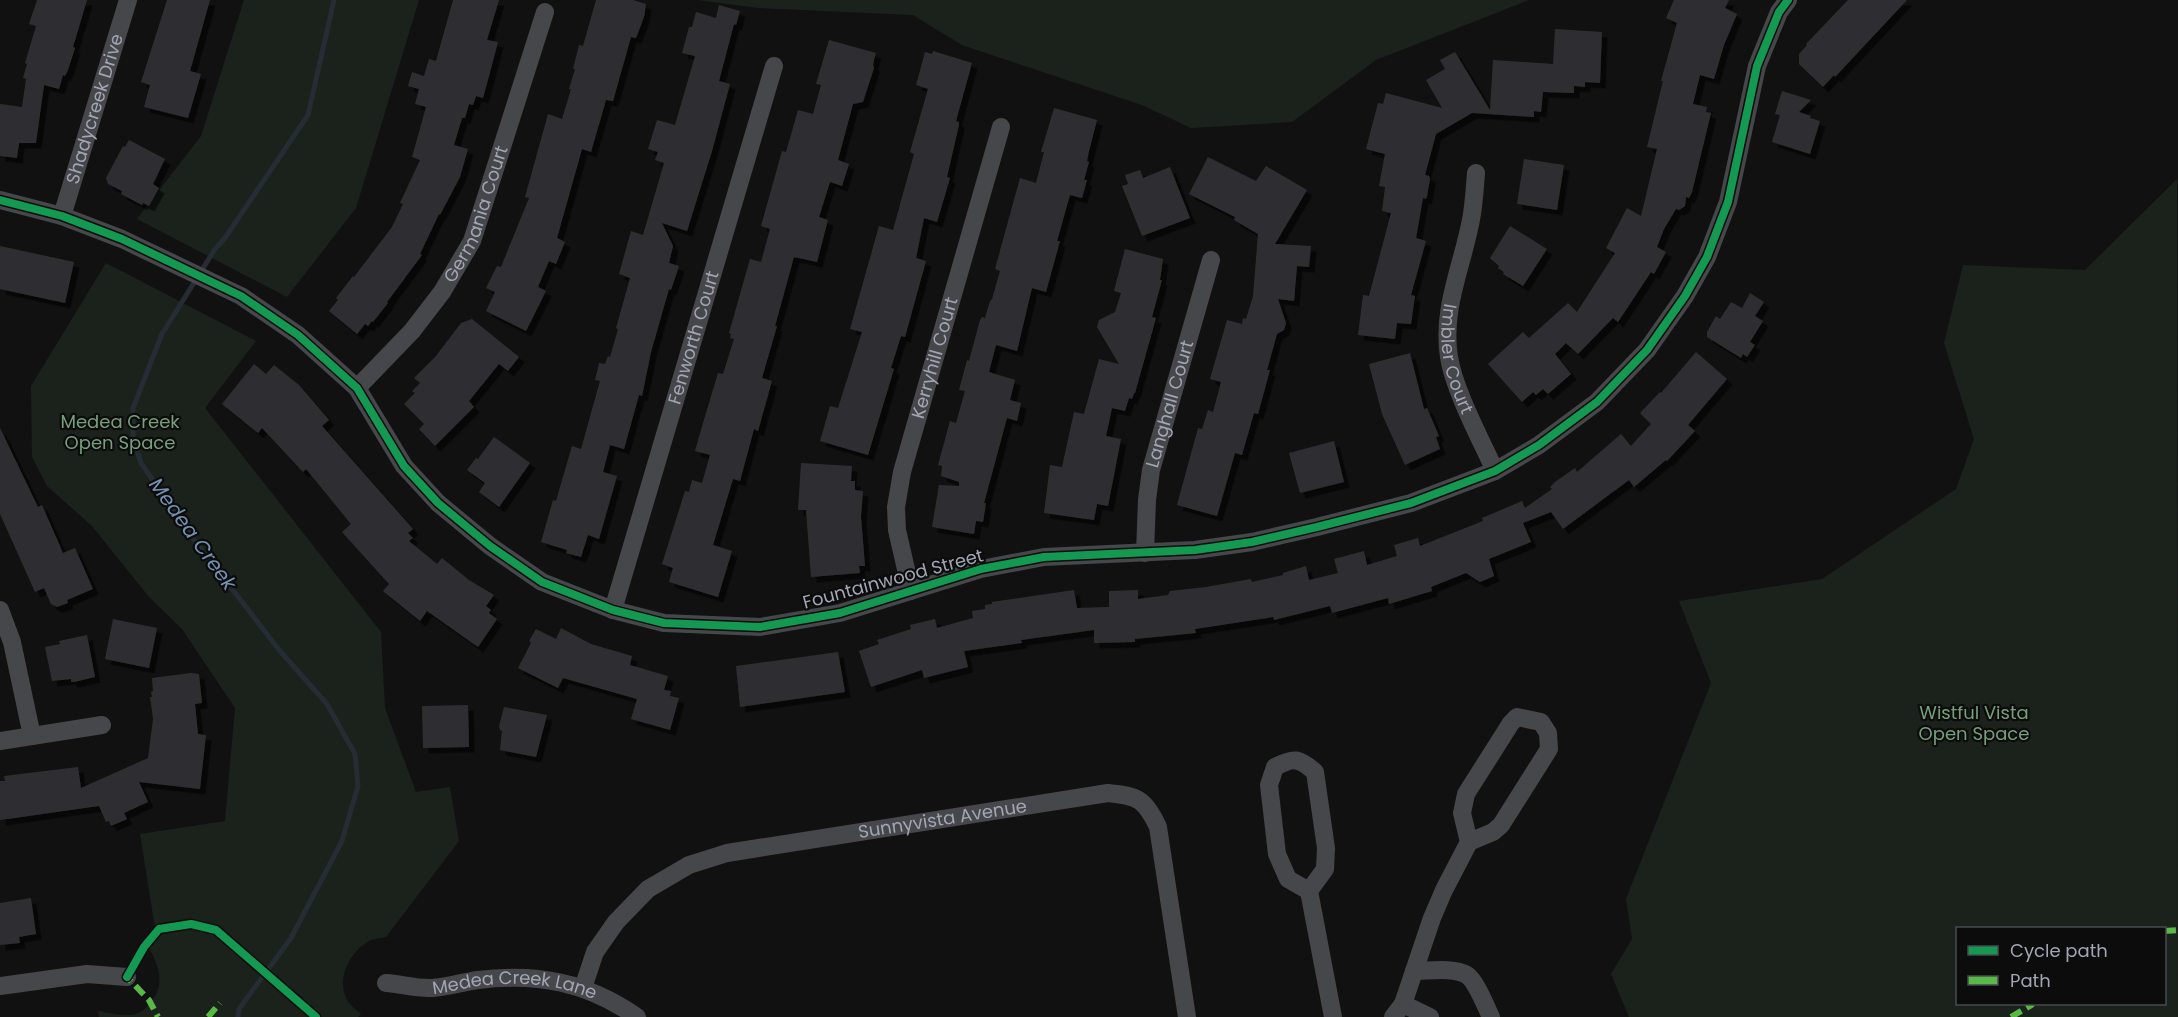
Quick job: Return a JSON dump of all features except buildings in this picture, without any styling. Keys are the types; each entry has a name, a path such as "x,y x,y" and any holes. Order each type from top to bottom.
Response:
{"street":[{"name":"Shadycreek Drive","path":"63,216 128,0"},
{"name":"Fountainwood Street","path":"0,200 63,216 122,239 241,296 298,335 357,388 404,466 438,503 490,546 542,582 613,610 664,623 760,627 840,613 981,569 1044,557 1195,550 1252,542 1306,530 1411,503 1495,471 1539,445 1598,402 1647,350 1684,296 1707,257 1728,202 1757,66 1779,12 1788,0"},
{"name":"Germania Court","path":"357,388 412,331 442,292 472,241 545,12"},
{"name":"Fenworth Court","path":"613,610 774,66"},
{"name":"Kerryhill Court","path":"911,591 897,530 896,507 902,472 1001,127"},
{"name":"Imbler Court","path":"1476,173 1472,215 1449,307 1446,335 1449,360 1455,381 1495,471"},
{"name":"Langhall Court","path":"1145,553 1147,500 1151,470 1211,260"},
{"path":"0,610 12,642 32,736"},
{"path":"1430,1017 1398,1010 1444,890 1469,842 1493,832 1501,825 1549,749 1548,733 1541,722 1517,717 1510,723 1466,794 1462,813 1469,842"},
{"path":"0,741 102,725"},
{"path":"1309,891 1288,879 1276,854 1269,785 1275,767 1290,759 1303,761 1315,772 1326,848 1325,870 1309,891 1333,1017"},
{"name":"Sunnyvista Avenue","path":"583,988 596,952 616,922 648,889 689,865 727,853 1108,794 1131,795 1149,807 1158,827 1187,1017"},
{"path":"1414,971 1457,971 1467,975 1473,981 1491,1017"},
{"path":"0,986 87,974 127,977"},
{"name":"Medea Creek Lane","path":"386,982 431,988 479,980 532,977 583,988 615,1002 637,1017"}],"green space":[{"path":"244,0 419,0 356,208 287,297 137,219 201,136"},
{"path":"697,0 1529,0 1376,60 1292,122 1191,128 1142,105 962,45 913,15 758,8"},
{"name":"Wistful Vista Open Space","path":"2177,179 2178,1017 1629,1017 1611,974 1632,939 1626,899 1711,683 1679,601 1822,579 1956,489 1974,439 1944,343 1963,265 2085,270"},
{"name":"Medea Creek Open Space","path":"106,263 256,341 205,408 381,632 385,708 416,792 450,787 459,841 386,937 367,942 355,953 346,968 344,992 348,1002 361,1014 358,1017 99,1017 98,1011 122,1015 136,1014 151,1002 156,994 159,987 158,971 145,941 155,928 140,834 225,821 235,708 182,629 149,597 92,526 47,486 32,457 31,386"}],"waterway":[{"name":"Medea Creek","path":"238,1017 239,1009 291,938 342,841 358,786 355,754 327,704 280,651 195,541 141,463 133,439 133,408 162,334 215,249 225,238 308,115 334,0"}],"marked path":[{"path":"2166,931 2178,930"},
{"path":"130,972 127,977 149,1000 158,1017"},
{"path":"208,1017 220,1003"},
{"path":"2011,1017 2031,1005"}],"cycle path":[{"path":"0,200 62,216 122,239 241,296 298,335 357,388 404,466 438,503 490,546 542,582 613,610 664,623 760,627 840,613 981,569 1044,557 1195,550 1252,542 1317,527 1411,503 1495,471 1539,445 1597,402 1647,350 1685,296 1707,257 1728,202 1757,66 1779,12 1788,0"},
{"path":"127,977 144,947 159,929 191,924 216,930 316,1017"}]}
